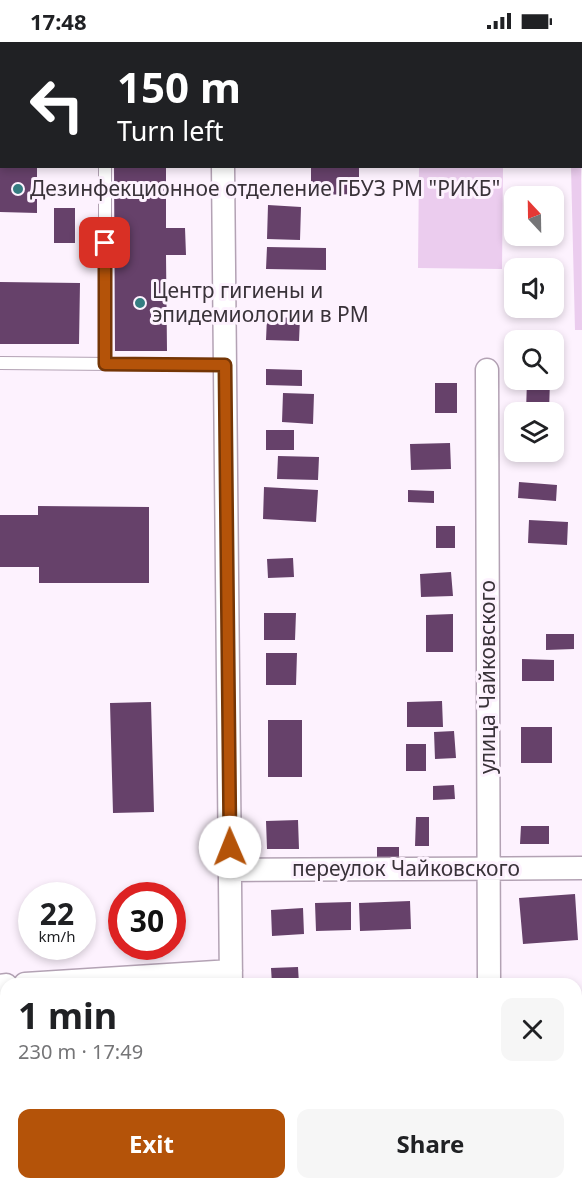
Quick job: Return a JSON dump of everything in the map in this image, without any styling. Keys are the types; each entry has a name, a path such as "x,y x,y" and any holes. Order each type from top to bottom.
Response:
{"street":[{"path":"202,978 231,977 223,168"},
{"name":"улица Чайковского","path":"487,369 489,978"},
{"name":"переулок Чайковского","path":"230,870 582,868"}],"lane":[{"path":"105,168 105,364"},
{"path":"0,363 225,365"}],"shaded area":[{"path":"419,168 503,168 502,269 418,268"},
{"path":"571,168 581,168 582,330 575,330"}],"building":[{"name":"Дезинфекционное отделение ГБУЗ РМ \"РИКБ\"","path":"0,168 37,168 37,213 0,212"},
{"name":"Центр гигиены и эпидемиологии в РМ","path":"114,168 166,168 166,228 185,228 186,255 166,255 167,351 115,351"},
{"path":"311,168 359,168 359,194 311,195"},
{"path":"268,205 301,207 300,240 267,239"},
{"path":"54,208 75,208 75,243 54,243"},
{"path":"267,247 326,248 326,270 266,269"},
{"path":"0,282 80,283 79,344 0,344"},
{"path":"267,317 300,318 299,341 266,340"},
{"path":"266,369 302,370 302,386 266,385"},
{"path":"435,383 457,383 457,413 435,413"},
{"path":"527,390 550,390 549,402 526,402"},
{"path":"283,393 314,394 313,424 282,422"},
{"path":"266,430 294,430 294,450 266,450"},
{"path":"450,443 451,469 411,470 410,444"},
{"path":"278,456 319,457 318,480 277,479"},
{"path":"519,482 557,485 556,501 518,498"},
{"path":"264,487 318,490 316,522 263,519"},
{"path":"408,490 434,491 434,503 408,502"},
{"path":"38,506 149,507 149,583 39,583 39,567 0,567 0,515 38,515"},
{"path":"529,520 568,522 567,545 528,543"},
{"path":"436,526 455,526 455,548 436,548"},
{"path":"293,558 294,577 268,578 267,559"},
{"path":"451,572 453,596 421,597 420,574"},
{"path":"264,613 296,613 295,640 264,640"},
{"path":"453,614 453,652 426,652 426,615"},
{"path":"546,634 574,634 574,649 546,650"},
{"path":"266,653 297,653 296,685 266,685"},
{"path":"522,659 554,660 554,681 522,681"},
{"path":"442,701 443,727 407,727 407,702"},
{"path":"151,702 154,812 113,813 110,703"},
{"path":"268,720 302,720 302,777 268,777"},
{"path":"521,727 552,727 552,763 521,763"},
{"path":"454,731 456,758 435,759 434,732"},
{"path":"406,744 426,744 426,771 406,771"},
{"path":"454,785 455,799 433,800 433,786"},
{"path":"416,817 429,817 429,846 415,846"},
{"path":"298,820 299,849 267,849 266,821"},
{"path":"521,826 549,826 549,844 520,844"},
{"path":"377,847 399,847 399,860 377,859"},
{"path":"575,894 578,940 523,944 519,898"},
{"path":"410,901 411,929 360,931 359,903"},
{"path":"351,902 351,930 316,931 315,903"},
{"path":"303,908 304,934 272,936 271,910"},
{"path":"298,967 299,978 272,978 271,968"}],"place":[{"name":"Дезинфекционное отделение ГБУЗ РМ \"РИКБ\"","path":"18,189"},
{"name":"Центр гигиены и эпидемиологии в РМ","path":"140,303"}],"route":[{"path":"105,243 105,364 225,365 230,847"}]}
